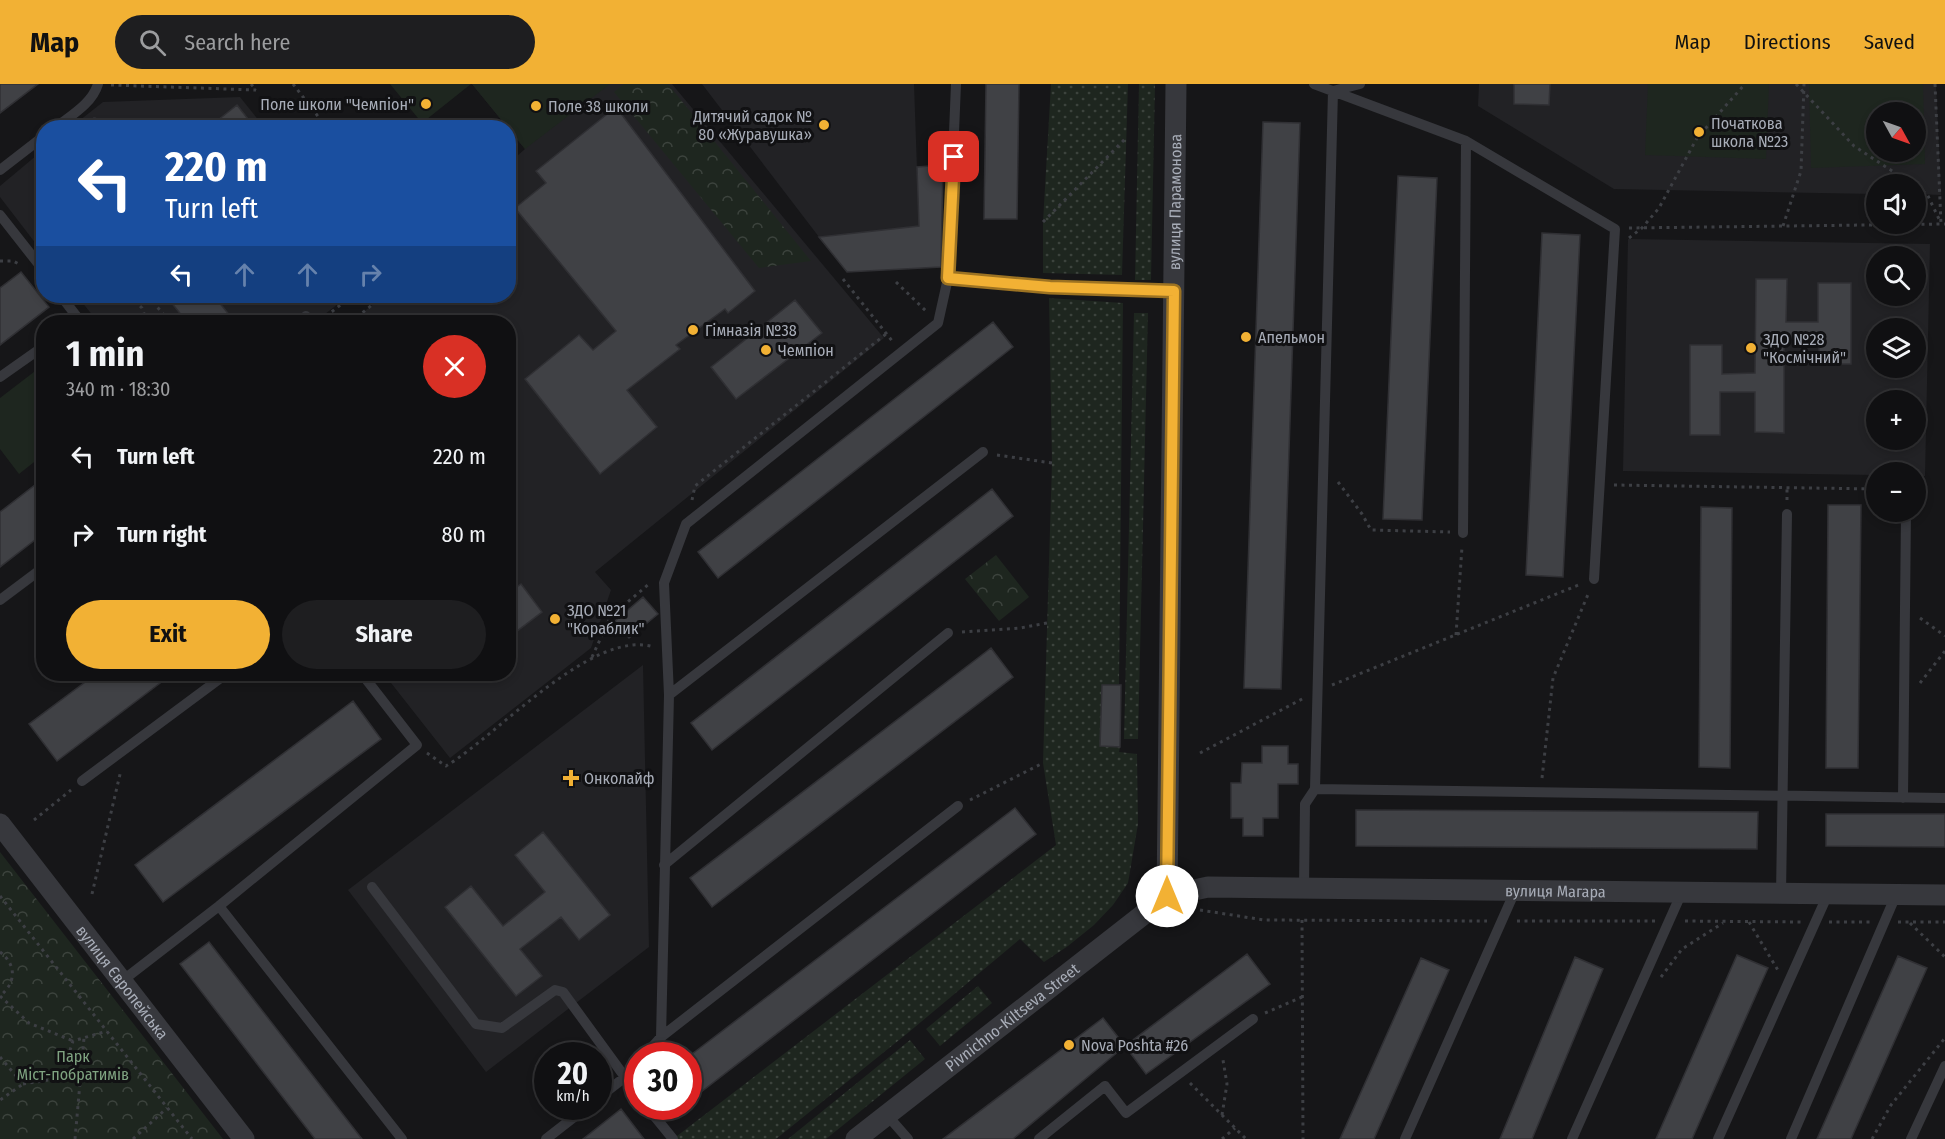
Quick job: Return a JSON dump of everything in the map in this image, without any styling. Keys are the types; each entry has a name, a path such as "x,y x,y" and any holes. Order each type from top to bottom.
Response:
{"street":[{"name":"вулиця Парамонова","path":"1167,896 1176,84"},
{"name":"вулиця Європейська","path":"0,824 244,1139"},
{"name":"вулиця Магара","path":"1167,896 1208,887 1945,895"},
{"name":"Pivnichno-Kiltseva Street","path":"856,1139 1167,896"}],"lane":[{"path":"661,1037 669,695 664,583 686,524 938,323 948,278 956,84"},
{"path":"1314,84 1466,141 1615,229 1594,579"},
{"path":"1333,92 1360,84"},
{"path":"65,120 84,105 97,87"},
{"path":"1304,888 1305,804 1315,789 1333,92"},
{"path":"1463,533 1466,141"},
{"path":"0,170 36,142"},
{"path":"0,215 36,261"},
{"path":"948,278 1050,287 1174,291"},
{"path":"0,377 36,352"},
{"path":"669,695 983,453"},
{"path":"1781,894 1787,514"},
{"path":"1903,798 1906,522"},
{"path":"0,600 36,573"},
{"path":"664,865 948,633"},
{"path":"82,781 217,681"},
{"path":"122,981 219,906 417,745 367,681"},
{"path":"1315,789 1945,798"},
{"path":"657,1042 958,806"},
{"path":"372,887 476,1024 502,1028 555,990 563,992 624,1078 612,1087"},
{"path":"1405,1139 1515,891"},
{"path":"1572,1139 1682,892"},
{"path":"1718,1139 1828,894"},
{"path":"1791,1139 1896,895"},
{"path":"219,906 402,1139"},
{"path":"1039,1139 1105,1086 1126,1113 1253,1019"},
{"path":"1911,1139 1945,1066"},
{"path":"887,1115 908,1139"},
{"path":"546,1139 570,1120"},
{"path":"658,1120 673,1139"}],"path":[{"path":"97,87 125,84 256,90 251,84"},
{"path":"293,84 321,120"},
{"path":"1613,249 1642,228 1659,208 1697,138 1745,84"},
{"path":"1796,84 1854,146 1896,174"},
{"path":"1783,226 1801,171 1804,84"},
{"path":"1935,84 1943,224"},
{"path":"1043,222 1126,138"},
{"path":"1926,193 1943,224"},
{"path":"1615,229 1943,224"},
{"path":"843,279 901,352"},
{"path":"896,282 938,323"},
{"path":"154,303 164,315"},
{"path":"328,315 343,303"},
{"path":"360,315 374,303"},
{"path":"686,524 695,486 886,334"},
{"path":"983,453 1052,463"},
{"path":"1324,464 1362,514 1371,530 1463,533 1456,634"},
{"path":"1599,485 1866,489"},
{"path":"1200,753 1318,690 1594,579"},
{"path":"1541,792 1552,678 1594,579"},
{"path":"591,659 611,616 651,583"},
{"path":"1905,607 1945,636"},
{"path":"948,633 1020,628 1047,623"},
{"path":"417,745 446,766 564,675 591,659 615,650 642,644 667,651"},
{"path":"1904,703 1945,651"},
{"path":"92,894 126,749"},
{"path":"958,806 1043,763"},
{"path":"34,820 82,781"},
{"path":"0,896 192,1139"},
{"path":"1198,910 1264,920 1945,922"},
{"path":"1302,920 1303,1139"},
{"path":"1657,983 1682,949 1725,922"},
{"path":"1749,922 1787,986"},
{"path":"1908,922 1945,957"},
{"path":"0,952 8,958 13,975 11,984 0,996 28,1023 74,1041 107,1031"},
{"path":"1253,1019 1302,997"},
{"path":"75,1139 84,1038"},
{"path":"1872,1139 1891,1105 1945,1038"},
{"path":"0,1100 23,1084 61,1078 74,1041"},
{"path":"1220,1043 1227,1084 1222,1115"},
{"path":"0,1057 23,1084"},
{"path":"1180,1073 1246,1139"},
{"path":"133,1139 167,1108"},
{"path":"1222,1139 1235,1128"}],"shaded area":[{"name":"Гімназія №38","path":"472,84 672,84 884,338 595,572 611,590 591,648 450,758 390,681 516,681 516,315 360,315 375,303 516,303 516,157 525,149 516,138 516,120 501,120"},
{"name":"Дитячий садок № 80 «Журавушка»","path":"702,84 914,84 919,226 819,237"},
{"name":"Початкова школа №23","path":"1479,84 1936,84 1941,195 1926,194 1926,174 1866,174 1866,194 1614,189 1478,106"},
{"path":"240,97 258,120 80,120 103,102"},
{"path":"36,156 36,244 0,197 0,186"},
{"name":"ЗДО №28 \"Космічний\"","path":"1628,239 1930,244 1926,430 1926,390 1866,390 1866,450 1926,450 1925,462 1866,462 1866,475 1623,471"},
{"path":"83,303 339,303 324,315 92,315"},
{"name":"Онколайф","path":"643,665 649,947 486,1072 348,890"}],"green space":[{"name":"Поле школи \"Чемпіон\"","path":"390,84 471,84 426,120 420,120"},
{"name":"Поле 38 школи","path":"472,84 610,84 525,149 516,138 516,120 501,120"},
{"path":"624,84 668,84 811,261 759,268 614,92"},
{"path":"1051,84 1128,84 1122,275 1043,273 1043,222"},
{"path":"1139,84 1155,84 1151,280 1135,280"},
{"path":"1648,84 1769,84 1766,159 1645,155"},
{"path":"1809,84 1923,84 1923,102 1866,102 1866,162 1925,162 1925,164 1811,168"},
{"path":"1049,298 1123,303 1119,684 1102,685 1100,746 1120,747 1119,752 1137,754 1138,824 1128,883 1113,905 1094,925 1044,962 1020,939 776,1139 673,1139 698,1120 702,1120 702,1117 1056,845 1043,763 1052,463"},
{"path":"1134,313 1148,313 1138,739 1124,739"},
{"path":"36,370 36,461 19,474 0,449 0,398"},
{"path":"996,555 1029,597 999,621 965,579"},
{"name":"Парк Міст-побратимів","path":"0,852 223,1139 0,1139"},
{"path":"978,986 992,1003 940,1046 926,1029"},
{"path":"910,1040 925,1059 826,1139 788,1139"}],"building":[{"path":"0,84 38,84 0,113"},
{"path":"986,84 1019,84 1017,219 984,219"},
{"path":"1514,84 1550,84 1549,105 1514,104"},
{"path":"237,105 249,120 218,120"},
{"name":"Гімназія №38","path":"616,107 755,291 728,313 725,309 676,345 680,349 627,390 657,427 600,474 525,379 579,335 593,350 616,331 516,209 546,183 536,171"},
{"path":"1263,122 1300,123 1281,689 1244,688"},
{"path":"943,165 941,267 847,272 819,237 919,226 917,167"},
{"path":"1398,176 1437,178 1422,520 1383,519"},
{"path":"1542,233 1580,235 1563,577 1526,575"},
{"path":"21,272 36,291 36,303 46,303 49,307 0,345 0,288"},
{"name":"ЗДО №28 \"Космічний\"","path":"1756,279 1787,279 1786,322 1818,322 1818,283 1851,283 1851,364 1819,364 1819,338 1784,338 1784,433 1755,432 1755,392 1720,392 1720,435 1690,435 1690,345 1722,345 1722,374 1755,373"},
{"name":"Чемпіон","path":"795,300 822,333 736,399 711,367"},
{"path":"172,303 220,303 229,315 181,315"},
{"path":"993,322 1013,347 718,578 698,552"},
{"path":"36,484 36,539 0,567 0,512"},
{"path":"992,489 1013,516 712,750 691,723"},
{"path":"1828,505 1861,505 1858,768 1826,768"},
{"path":"1701,507 1732,508 1730,768 1699,767"},
{"name":"ЗДО №21 \"Кораблик\"","path":"521,584 542,612 516,632 516,587"},
{"path":"643,597 658,614 629,638 615,621"},
{"path":"991,648 1013,677 712,907 690,878"},
{"path":"87,681 163,681 57,761 29,724"},
{"path":"1102,685 1121,685 1120,747 1100,746"},
{"path":"353,701 381,739 163,902 135,865"},
{"path":"1262,746 1288,746 1288,764 1298,764 1298,784 1278,784 1278,818 1263,818 1263,836 1243,836 1243,818 1231,818 1231,783 1241,783 1242,763 1262,763"},
{"path":"1015,808 1036,834 702,1091 702,1046"},
{"path":"1356,810 1758,812 1757,849 1356,846"},
{"path":"1826,814 1945,814 1945,847 1826,846"},
{"path":"543,832 610,915 579,940 561,917 520,949 542,976 516,996 445,907 471,886 503,926 545,892 515,855"},
{"path":"209,942 362,1139 315,1139 180,964"},
{"path":"1247,954 1270,984 1146,1074 1125,1046"},
{"path":"1737,955 1768,968 1692,1139 1656,1139"},
{"path":"1898,956 1927,968 1851,1139 1817,1139"},
{"path":"1575,957 1603,969 1532,1139 1500,1139"},
{"path":"1421,958 1449,970 1374,1139 1340,1139"},
{"path":"1103,1018 1125,1046 1013,1139 943,1139"},
{"path":"621,1109 624,1113 624,1120 629,1120 644,1139 583,1139 607,1120 612,1120 612,1116"}],"place":[{"name":"Поле школи \"Чемпіон\"","path":"426,104"},
{"name":"Поле 38 школи","path":"536,106"},
{"name":"Дитячий садок № 80 «Журавушка»","path":"824,125"},
{"name":"Початкова школа №23","path":"1699,132"},
{"name":"Гімназія №38","path":"693,330"},
{"name":"Апельмон","path":"1246,337"},
{"name":"ЗДО №28 \"Космічний\"","path":"1751,348"},
{"name":"Чемпіон","path":"766,350"},
{"name":"ЗДО №21 \"Кораблик\"","path":"555,619"},
{"name":"Онколайф","path":"571,778"},
{"name":"Nova Poshta #26","path":"1069,1045"}],"route":[{"path":"954,157 948,278 1050,287 1174,291 1167,896"}]}
